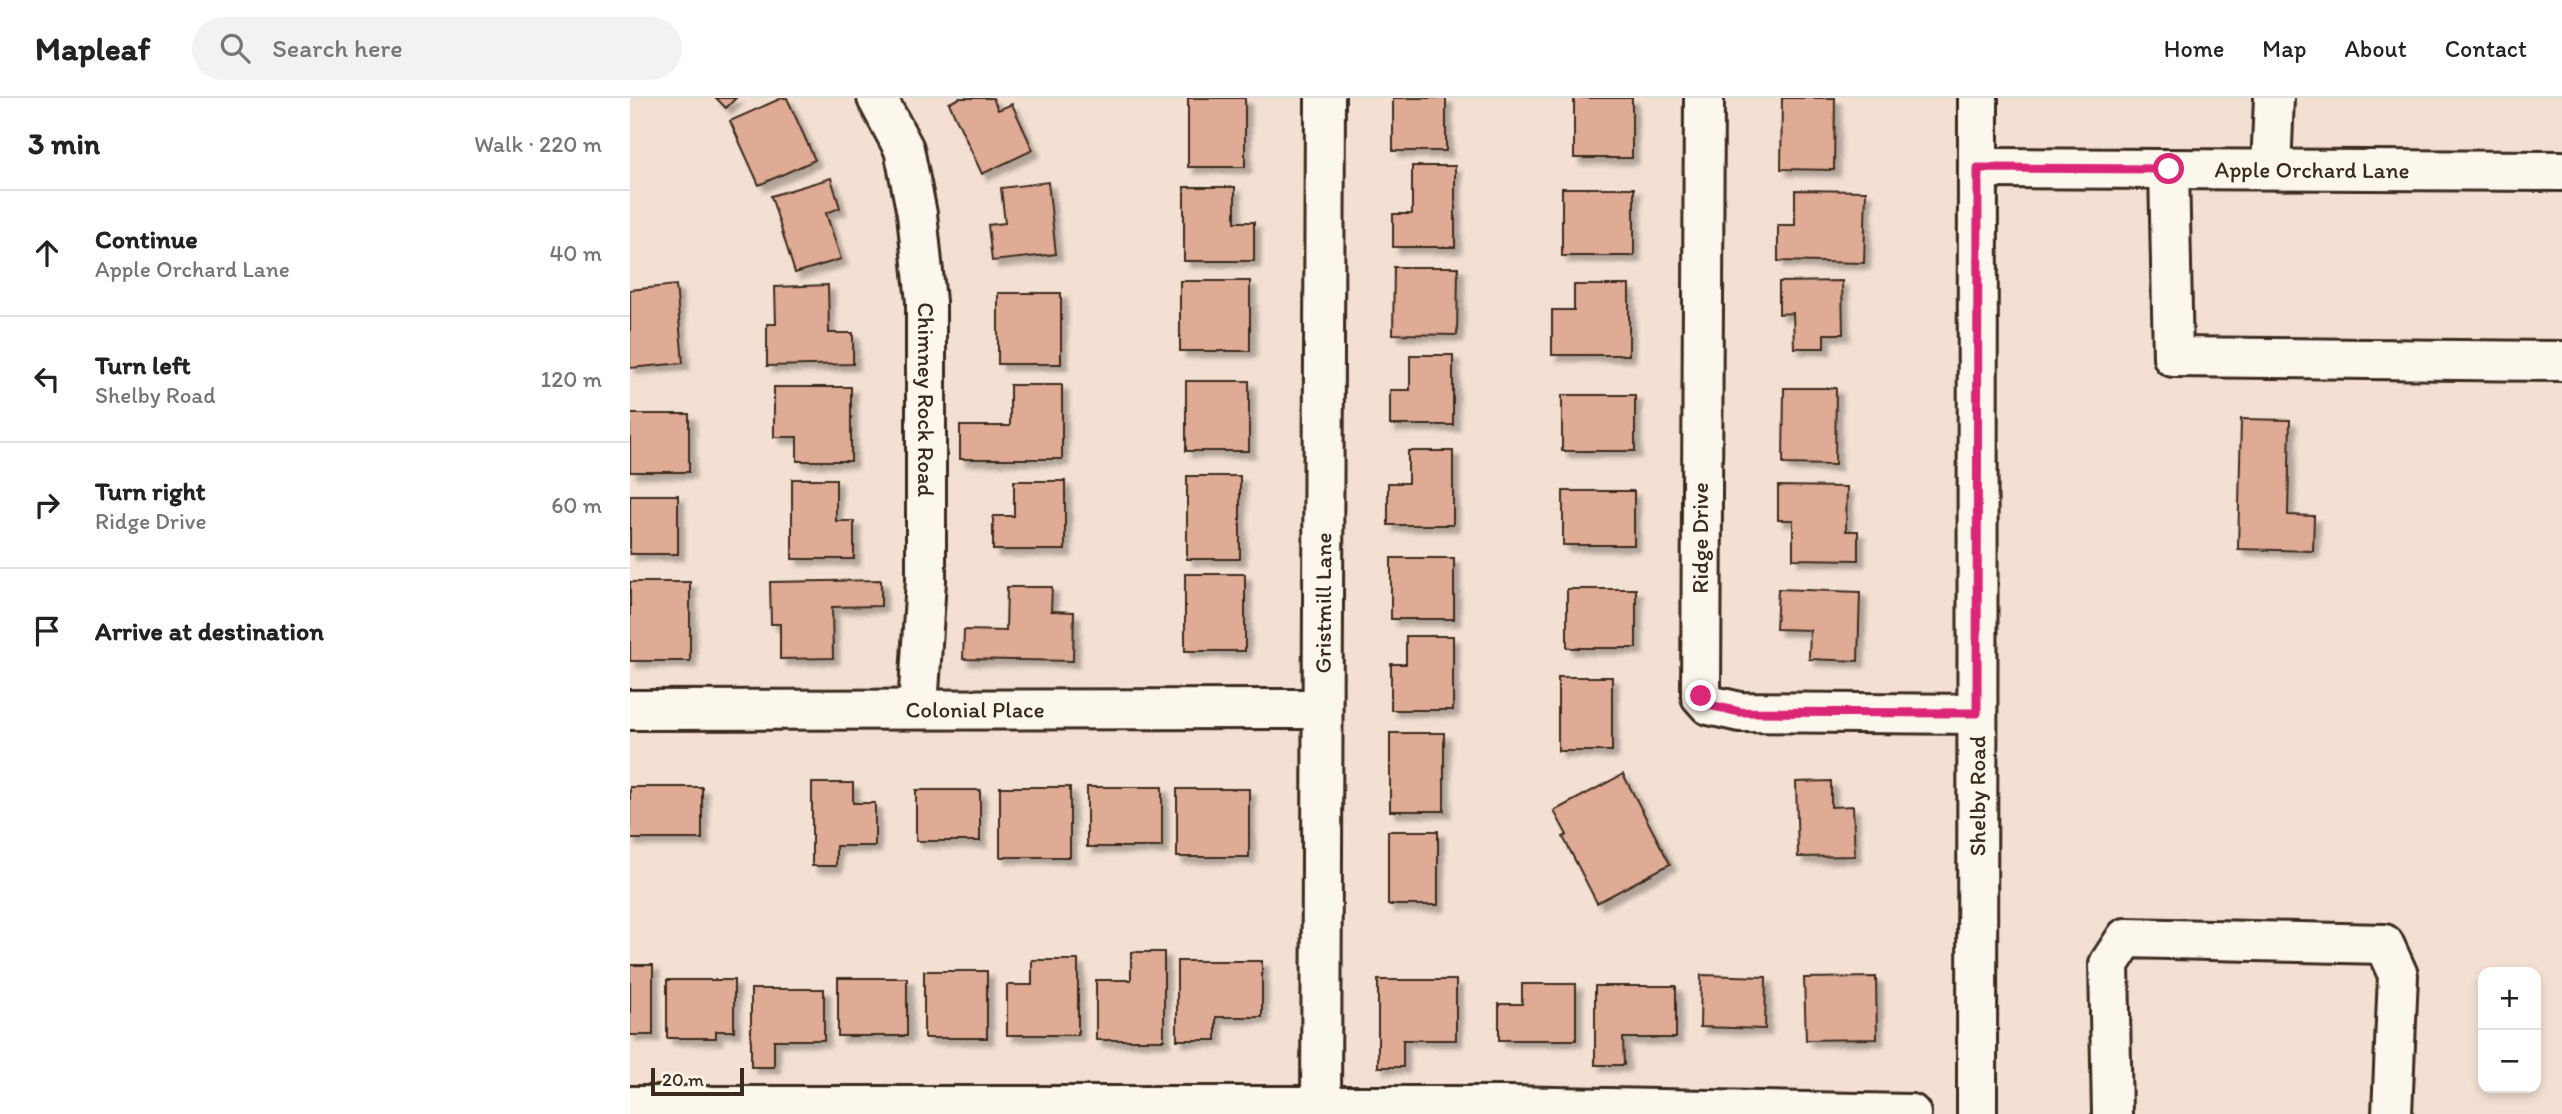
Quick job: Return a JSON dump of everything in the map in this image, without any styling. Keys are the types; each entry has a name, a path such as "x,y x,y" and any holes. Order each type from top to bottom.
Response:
{"street":[{"name":"Chimney Rock Road","path":"877,98 904,149 917,214 926,302 926,580 918,708"},
{"name":"Gristmill Lane","path":"1321,1107 1325,98"},
{"name":"Ridge Drive","path":"1704,98 1701,696 1709,705 1740,712 1977,713"},
{"name":"Shelby Road","path":"1977,1114 1978,98"},
{"path":"2271,169 2273,98"},
{"name":"Apple Orchard Lane","path":"1978,168 2562,171"},
{"path":"2169,169 2173,357 2562,361"},
{"name":"Colonial Place","path":"630,709 1321,709"},
{"path":"2112,1114 2109,964 2126,938 2164,937 2385,944 2398,975 2392,1114"},
{"path":"630,1106 1507,1106 1912,1114"}],"building":[{"path":"716,98 736,98 726,108"},
{"path":"787,98 815,160 759,185 730,121"},
{"path":"960,98 993,98 998,110 1012,104 1033,150 982,174 949,103"},
{"path":"1188,98 1245,98 1245,167 1188,167"},
{"path":"1393,98 1446,98 1446,151 1393,151"},
{"path":"1574,98 1632,98 1632,158 1574,158"},
{"path":"1782,98 1835,98 1834,170 1781,169"},
{"path":"1412,166 1455,166 1455,247 1393,247 1393,214 1412,214"},
{"path":"831,178 840,208 826,213 841,259 795,273 771,196"},
{"path":"1048,182 1056,254 992,261 988,225 1005,223 1001,188"},
{"path":"1184,187 1235,187 1235,222 1254,222 1254,261 1184,261"},
{"path":"1562,188 1634,188 1634,256 1562,256"},
{"path":"1795,190 1866,191 1864,263 1778,261 1778,225 1795,225"},
{"path":"1394,267 1458,267 1457,335 1393,334"},
{"path":"1180,281 1250,281 1250,351 1180,351"},
{"path":"1842,281 1843,334 1824,334 1824,348 1794,348 1793,313 1779,314 1779,282"},
{"path":"676,285 683,363 630,368 630,290"},
{"path":"828,285 829,333 853,333 853,364 767,366 767,324 776,324 775,287"},
{"path":"1574,285 1629,285 1629,355 1552,355 1552,310 1574,310"},
{"path":"998,293 1061,293 1061,364 998,364"},
{"path":"1410,355 1453,355 1453,425 1390,425 1390,390 1410,390"},
{"path":"1186,381 1249,381 1249,451 1186,451"},
{"path":"1010,385 1062,385 1062,459 960,459 960,426 1010,426"},
{"path":"774,387 851,387 851,461 797,461 797,437 774,437"},
{"path":"1784,388 1836,388 1835,465 1783,464"},
{"path":"1562,395 1635,395 1635,451 1562,451"},
{"path":"630,414 689,414 689,472 630,472"},
{"path":"2241,419 2290,420 2288,515 2314,516 2313,551 2238,549"},
{"path":"1408,451 1453,451 1453,525 1388,525 1388,483 1408,483"},
{"path":"1187,476 1240,476 1240,559 1187,559"},
{"path":"792,479 836,479 836,521 854,521 854,559 792,559"},
{"path":"1014,481 1065,481 1065,550 993,550 993,516 1014,516"},
{"path":"1778,486 1847,487 1846,531 1858,531 1858,560 1793,559 1793,520 1778,520"},
{"path":"1563,491 1634,491 1634,545 1563,545"},
{"path":"630,495 678,495 678,554 630,554"},
{"path":"1391,558 1454,558 1454,619 1391,619"},
{"path":"1185,574 1245,574 1245,651 1185,651"},
{"path":"881,580 881,606 832,607 833,658 780,659 780,624 771,624 770,582"},
{"path":"630,582 690,582 690,661 630,661"},
{"path":"1007,587 1052,587 1051,611 1074,612 1073,661 963,659 964,630 1006,631"},
{"path":"1567,589 1636,589 1636,648 1567,648"},
{"path":"1778,589 1860,592 1858,661 1809,659 1810,630 1776,629"},
{"path":"1406,636 1453,636 1453,710 1391,710 1391,664 1406,664"},
{"path":"1558,677 1612,677 1612,751 1558,751"},
{"path":"1390,733 1444,733 1444,811 1390,811"},
{"path":"1623,774 1670,864 1597,903 1563,837 1567,835 1554,811"},
{"path":"1831,781 1831,807 1853,806 1855,856 1798,857 1796,782"},
{"path":"812,783 853,783 853,803 875,803 875,846 836,846 836,866 812,866"},
{"path":"630,787 702,787 702,839 630,839"},
{"path":"1000,787 1070,787 1070,857 1000,857"},
{"path":"1087,787 1162,787 1162,847 1087,847"},
{"path":"1177,789 1249,789 1249,857 1177,857"},
{"path":"916,790 980,790 980,841 916,841"},
{"path":"1388,831 1438,831 1438,905 1388,905"},
{"path":"1131,952 1164,952 1164,1040 1096,1040 1096,980 1131,980"},
{"path":"1032,960 1078,960 1078,1035 1007,1035 1007,985 1032,985"},
{"path":"1177,961 1262,961 1262,1017 1216,1017 1216,1040 1177,1040"},
{"path":"630,965 653,965 653,1035 630,1035"},
{"path":"924,971 987,971 987,1038 924,1038"},
{"path":"1701,975 1766,977 1765,1029 1700,1027"},
{"path":"1876,977 1877,1039 1806,1040 1804,978"},
{"path":"838,978 907,978 907,1036 838,1036"},
{"path":"667,980 734,980 734,1031 716,1031 716,1038 667,1038"},
{"path":"1378,980 1456,980 1456,1040 1403,1040 1403,1067 1378,1067"},
{"path":"1522,984 1576,984 1576,1040 1499,1040 1499,1004 1522,1004"},
{"path":"1595,986 1676,986 1676,1038 1623,1038 1624,1065 1595,1065"},
{"path":"751,989 824,989 824,1040 774,1040 774,1067 751,1067"}],"route":[{"path":"1701,696 1709,705 1740,712 1977,713 1978,168 2169,169"}]}
